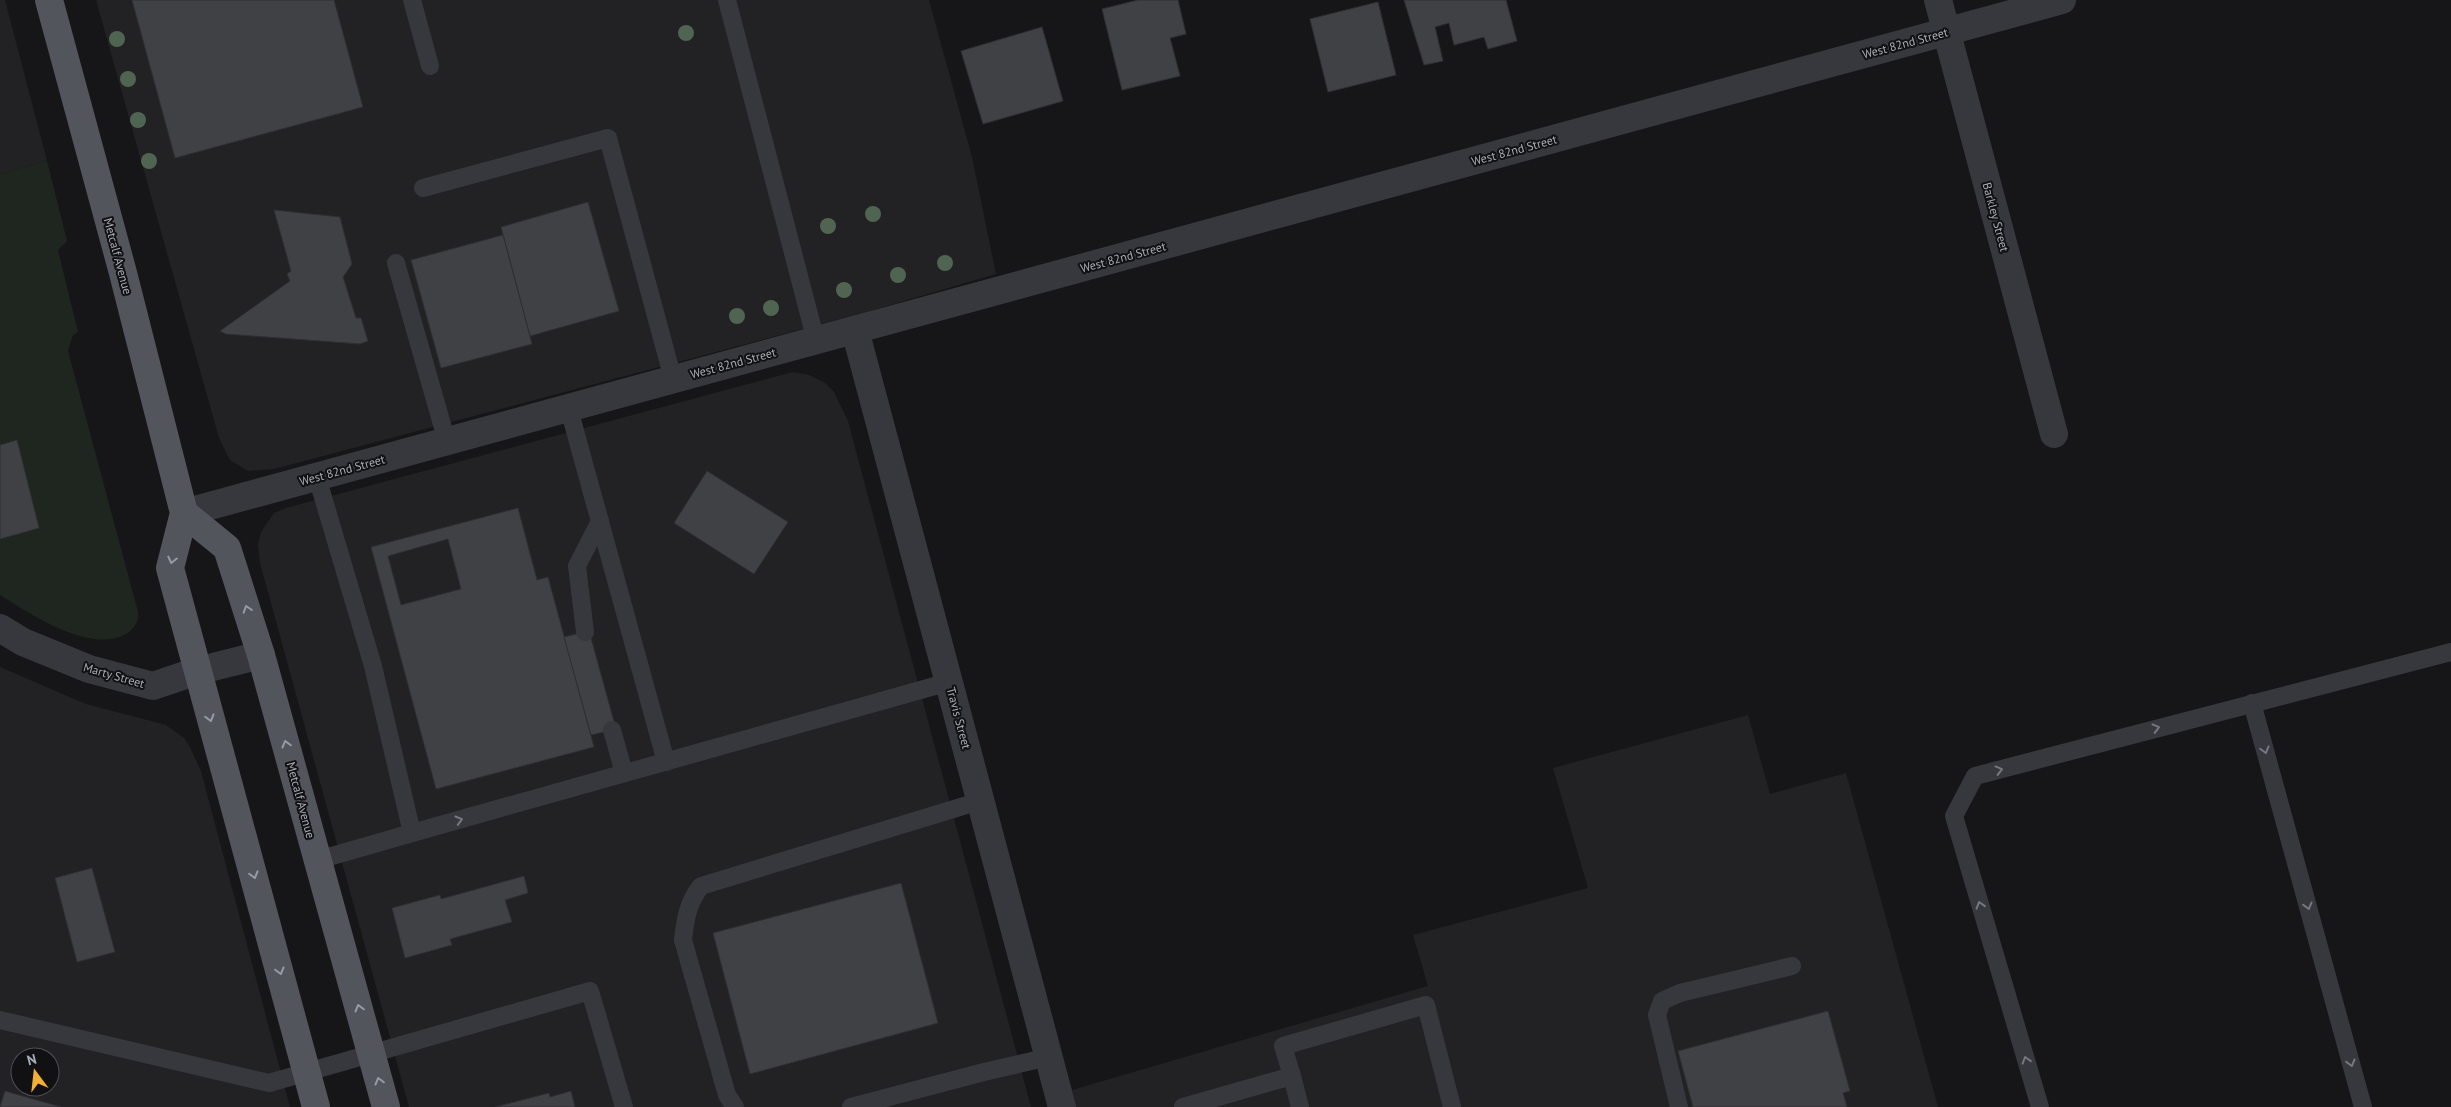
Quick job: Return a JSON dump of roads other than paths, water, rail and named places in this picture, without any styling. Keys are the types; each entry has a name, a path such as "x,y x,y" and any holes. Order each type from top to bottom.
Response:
{"main road":[{"name":"Metcalf Avenue","path":"50,0 123,272 184,513 170,568 316,1107"},
{"name":"Metcalf Avenue","path":"184,513 227,548 261,655 386,1107"}],"street":[{"name":"Barkley Street","path":"1938,0 2054,434"},
{"name":"West 82nd Street","path":"184,513 569,410 816,340 2062,0"},
{"name":"Travis Street","path":"855,330 1062,1107"},
{"name":"Marty Street","path":"0,628 23,642 89,669 153,686 197,671 261,655"}],"lane":[{"path":"412,0 430,66"},
{"path":"727,0 816,340"},
{"path":"423,188 608,138 673,380"},
{"path":"396,263 447,442"},
{"path":"569,410 666,762"},
{"path":"317,477 373,666 412,833"},
{"path":"585,632 577,566 600,521"},
{"path":"2040,1107 1954,816 1976,776 2451,652"},
{"path":"318,860 949,682"},
{"path":"2252,703 2363,1107"},
{"path":"612,730 624,773"},
{"path":"735,1107 727,1095 682,940 686,914 694,894 701,886 980,800"},
{"path":"1679,1107 1657,1015 1662,1001 1680,993 1792,966"},
{"path":"0,1020 269,1083 590,991 624,1107"},
{"path":"1300,1107 1283,1046 1426,1005 1452,1107"},
{"path":"851,1107 1048,1057"},
{"path":"1183,1107 1292,1076"}]}
